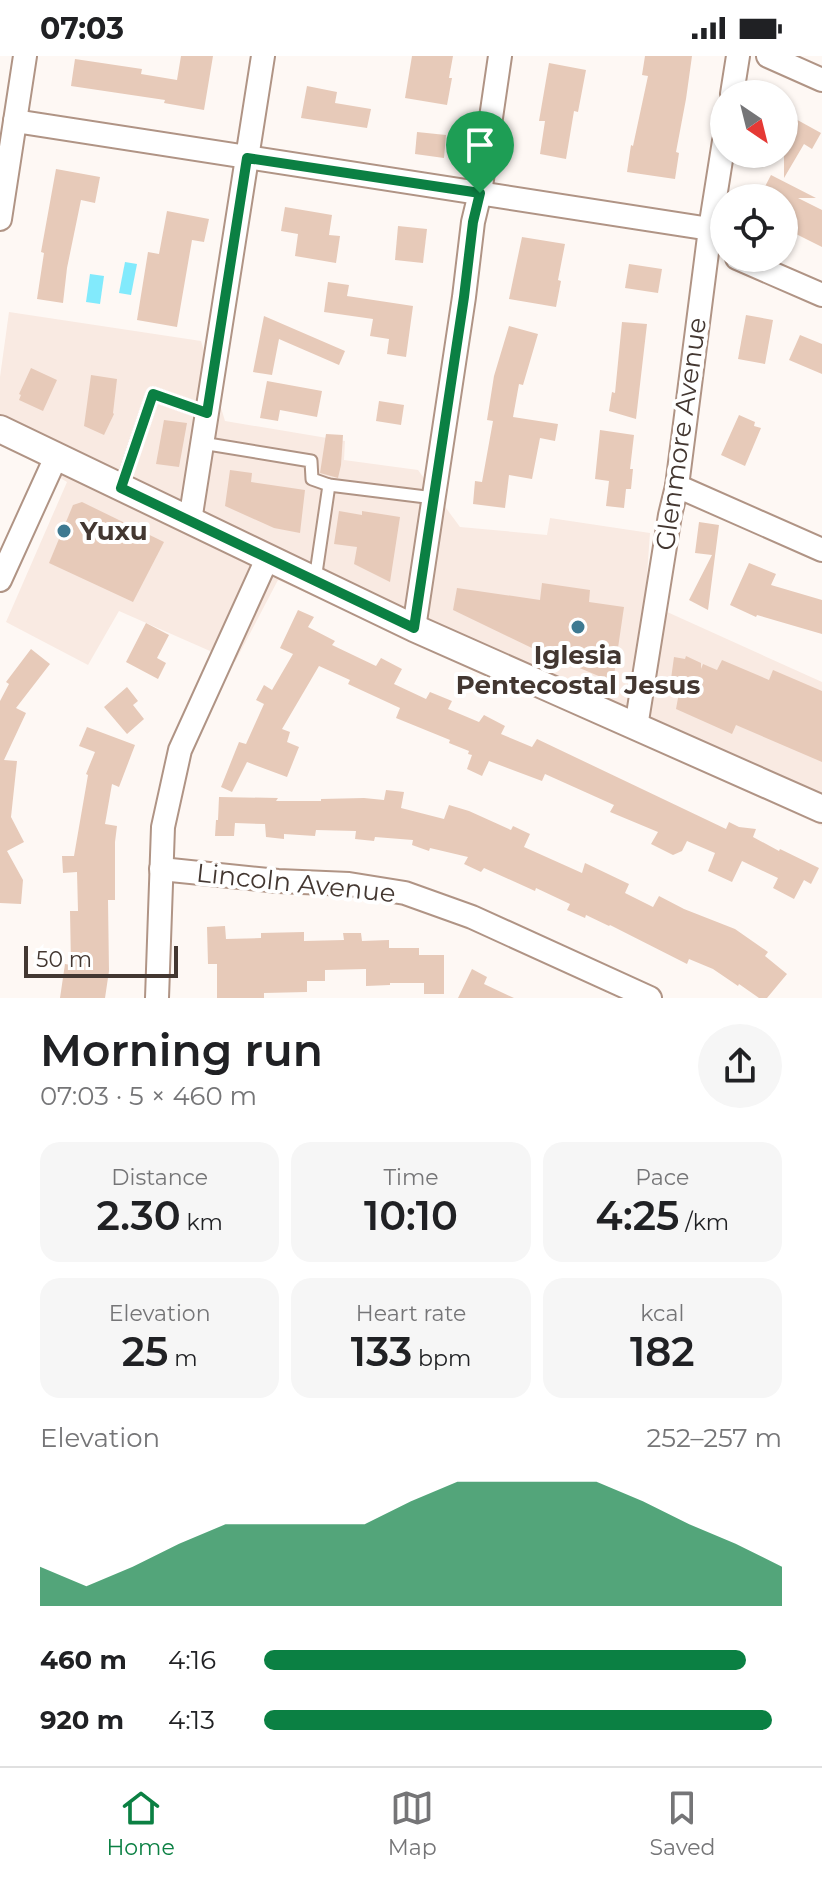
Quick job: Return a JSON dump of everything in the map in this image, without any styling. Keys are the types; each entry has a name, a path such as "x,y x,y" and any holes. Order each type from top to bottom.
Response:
{"street":[{"path":"0,219 25,56"},
{"path":"190,521 263,56"},
{"path":"414,628 500,56"},
{"path":"734,80 738,56"},
{"path":"768,56 822,80"},
{"path":"15,121 480,193 710,241"},
{"name":"Glenmore Avenue","path":"636,727 710,268"},
{"path":"769,272 822,295"},
{"path":"0,429 414,628 822,809"},
{"path":"0,580 56,457"},
{"path":"677,486 822,550"},
{"path":"157,998 163,827 180,750 267,559"},
{"name":"Lincoln Avenue","path":"161,869 278,881 349,884 405,893 472,917 650,998"}],"lane":[{"path":"121,488 153,394 207,413"},
{"path":"202,443 311,461 312,479 329,485 434,498"},
{"path":"315,581 329,485"}],"shaded area":[{"path":"9,312 201,341 225,421 345,441 344,460 418,470 460,527 547,535 550,518 650,533 645,602 822,682 822,826 278,580 235,662 119,611 88,665 6,622 67,482 0,442 0,377"}],"water":[{"path":"125,262 137,264 131,295 119,293"},
{"path":"90,274 104,276 100,304 86,302"}],"building":[{"path":"181,56 213,56 204,110 164,103 165,100 71,86 75,59 142,69 141,74 177,80"},
{"path":"412,56 453,56 447,105 405,98"},
{"path":"645,56 692,56 676,152 679,153 675,179 627,172 648,76 642,75"},
{"path":"549,63 586,70 578,112 574,111 566,159 540,154 545,121 539,121"},
{"path":"307,86 337,92 335,103 371,109 367,128 301,118"},
{"path":"798,120 821,133 812,149 804,144 798,154"},
{"path":"417,132 446,135 444,158 415,154"},
{"path":"56,169 100,177 95,203 81,200 63,303 37,299 44,253 41,252"},
{"path":"771,175 789,184 766,184"},
{"path":"798,189 816,198 798,198"},
{"path":"798,198 822,210 822,247 798,235"},
{"path":"285,207 332,215 329,235 340,236 336,263 295,256 298,234 281,231"},
{"path":"167,211 209,219 204,242 192,240 177,327 137,320 148,252 159,254"},
{"path":"398,226 427,229 423,263 395,260"},
{"path":"522,237 565,244 556,307 509,299"},
{"path":"629,264 662,269 658,293 625,288"},
{"path":"328,282 349,285 347,296 413,306 406,357 387,354 389,339 370,336 373,319 324,312"},
{"path":"746,315 773,320 765,364 738,359"},
{"path":"264,316 345,351 339,365 279,339 272,375 253,372"},
{"path":"622,322 647,324 636,419 609,411 612,392 615,393"},
{"path":"509,326 538,334 523,385 519,384 513,417 558,424 555,441 540,438 532,479 509,475 505,508 473,504 475,481 482,482 493,421 487,420 494,376"},
{"path":"800,335 822,344 822,374 789,360"},
{"path":"31,368 57,380 43,411 19,400"},
{"path":"91,375 117,379 114,414 104,435 84,426"},
{"path":"267,381 322,391 317,417 280,410 278,421 260,418"},
{"path":"379,401 404,405 401,425 376,421"},
{"path":"739,415 761,428 745,466 721,455"},
{"path":"164,420 187,423 179,467 156,464"},
{"path":"600,430 634,435 631,489 626,489 624,508 606,506 609,481 595,479"},
{"path":"326,434 343,435 338,478 320,473"},
{"path":"230,470 252,473 251,482 305,490 300,533 274,528 225,506"},
{"path":"82,502 164,542 133,602 49,563 73,505"},
{"path":"339,511 400,517 390,582 354,564 357,547 334,544"},
{"path":"699,522 719,525 708,610 689,600 712,555 695,553"},
{"path":"749,563 776,574 771,585 822,600 822,634 756,617 730,605"},
{"name":"Iglesia Pentecostal Jesus","path":"542,583 590,590 589,602 624,607 613,682 453,610 457,588 540,600"},
{"path":"298,610 314,617 308,627 335,641 332,645 376,666 381,658 402,669 394,684 426,699 430,692 452,701 448,709 479,722 484,715 505,726 501,734 532,747 537,739 726,829 729,822 756,829 753,837 819,868 811,884 804,880 794,899 773,888 778,878 742,861 732,882 708,871 715,853 687,841 682,851 673,855 651,844 658,832 610,812 614,805 545,774 542,781 489,761 482,776 467,769 472,755 468,754 469,751 396,718 400,708 348,684 350,680 319,666 282,729 290,732 287,742 299,747 287,777 247,762 232,792 221,787 239,742 246,744 264,704 256,700 264,685 272,690 293,654 280,648"},
{"path":"146,623 169,635 157,658 166,663 158,679 126,662"},
{"path":"31,649 50,664 16,708 26,713 4,760 17,761 11,817 24,842 7,851 23,880 21,904 0,903 0,701 9,684 6,682"},
{"path":"686,656 701,663 701,669 703,664 717,670 722,660 769,680 773,670 822,691 822,762 736,725 732,734 676,709 680,687 670,686 674,657 685,659"},
{"path":"127,687 138,701 133,705 144,719 127,734 104,707"},
{"path":"87,727 135,745 119,787 112,784 105,824 117,826 115,900 108,900 109,971 105,998 60,998 65,964 71,965 70,911 78,911 77,872 63,873 62,856 74,856 86,774 95,752 79,746"},
{"path":"386,790 404,792 401,808 444,819 449,805 511,830 513,826 530,834 524,847 582,873 585,863 629,884 625,893 653,907 659,896 735,929 768,952 765,956 787,974 767,998 759,998 713,969 689,959 687,964 610,925 567,910 570,904 536,888 535,891 484,868 481,872 464,864 468,857 430,848 429,851 412,845 413,840 375,837 374,841 355,839 356,831 316,830 315,836 284,834 284,839 266,837 265,824 235,823 234,836 215,836 219,797 278,798 276,801 384,800"},
{"path":"225,926 226,939 261,938 261,933 304,932 304,941 344,940 343,933 361,933 362,941 389,940 389,948 419,948 419,955 444,955 444,994 424,994 424,983 366,986 366,969 325,970 325,981 307,981 307,992 264,993 264,998 217,998 217,964 208,964 207,927"},
{"path":"472,969 487,977 484,984 514,998 458,998"}],"place":[{"name":"Yuxu","path":"64,531"},
{"name":"Iglesia Pentecostal Jesus","path":"578,627"}],"route":[{"path":"247,158 480,193 473,222 414,628 121,488 153,394 207,413 247,158"}]}
